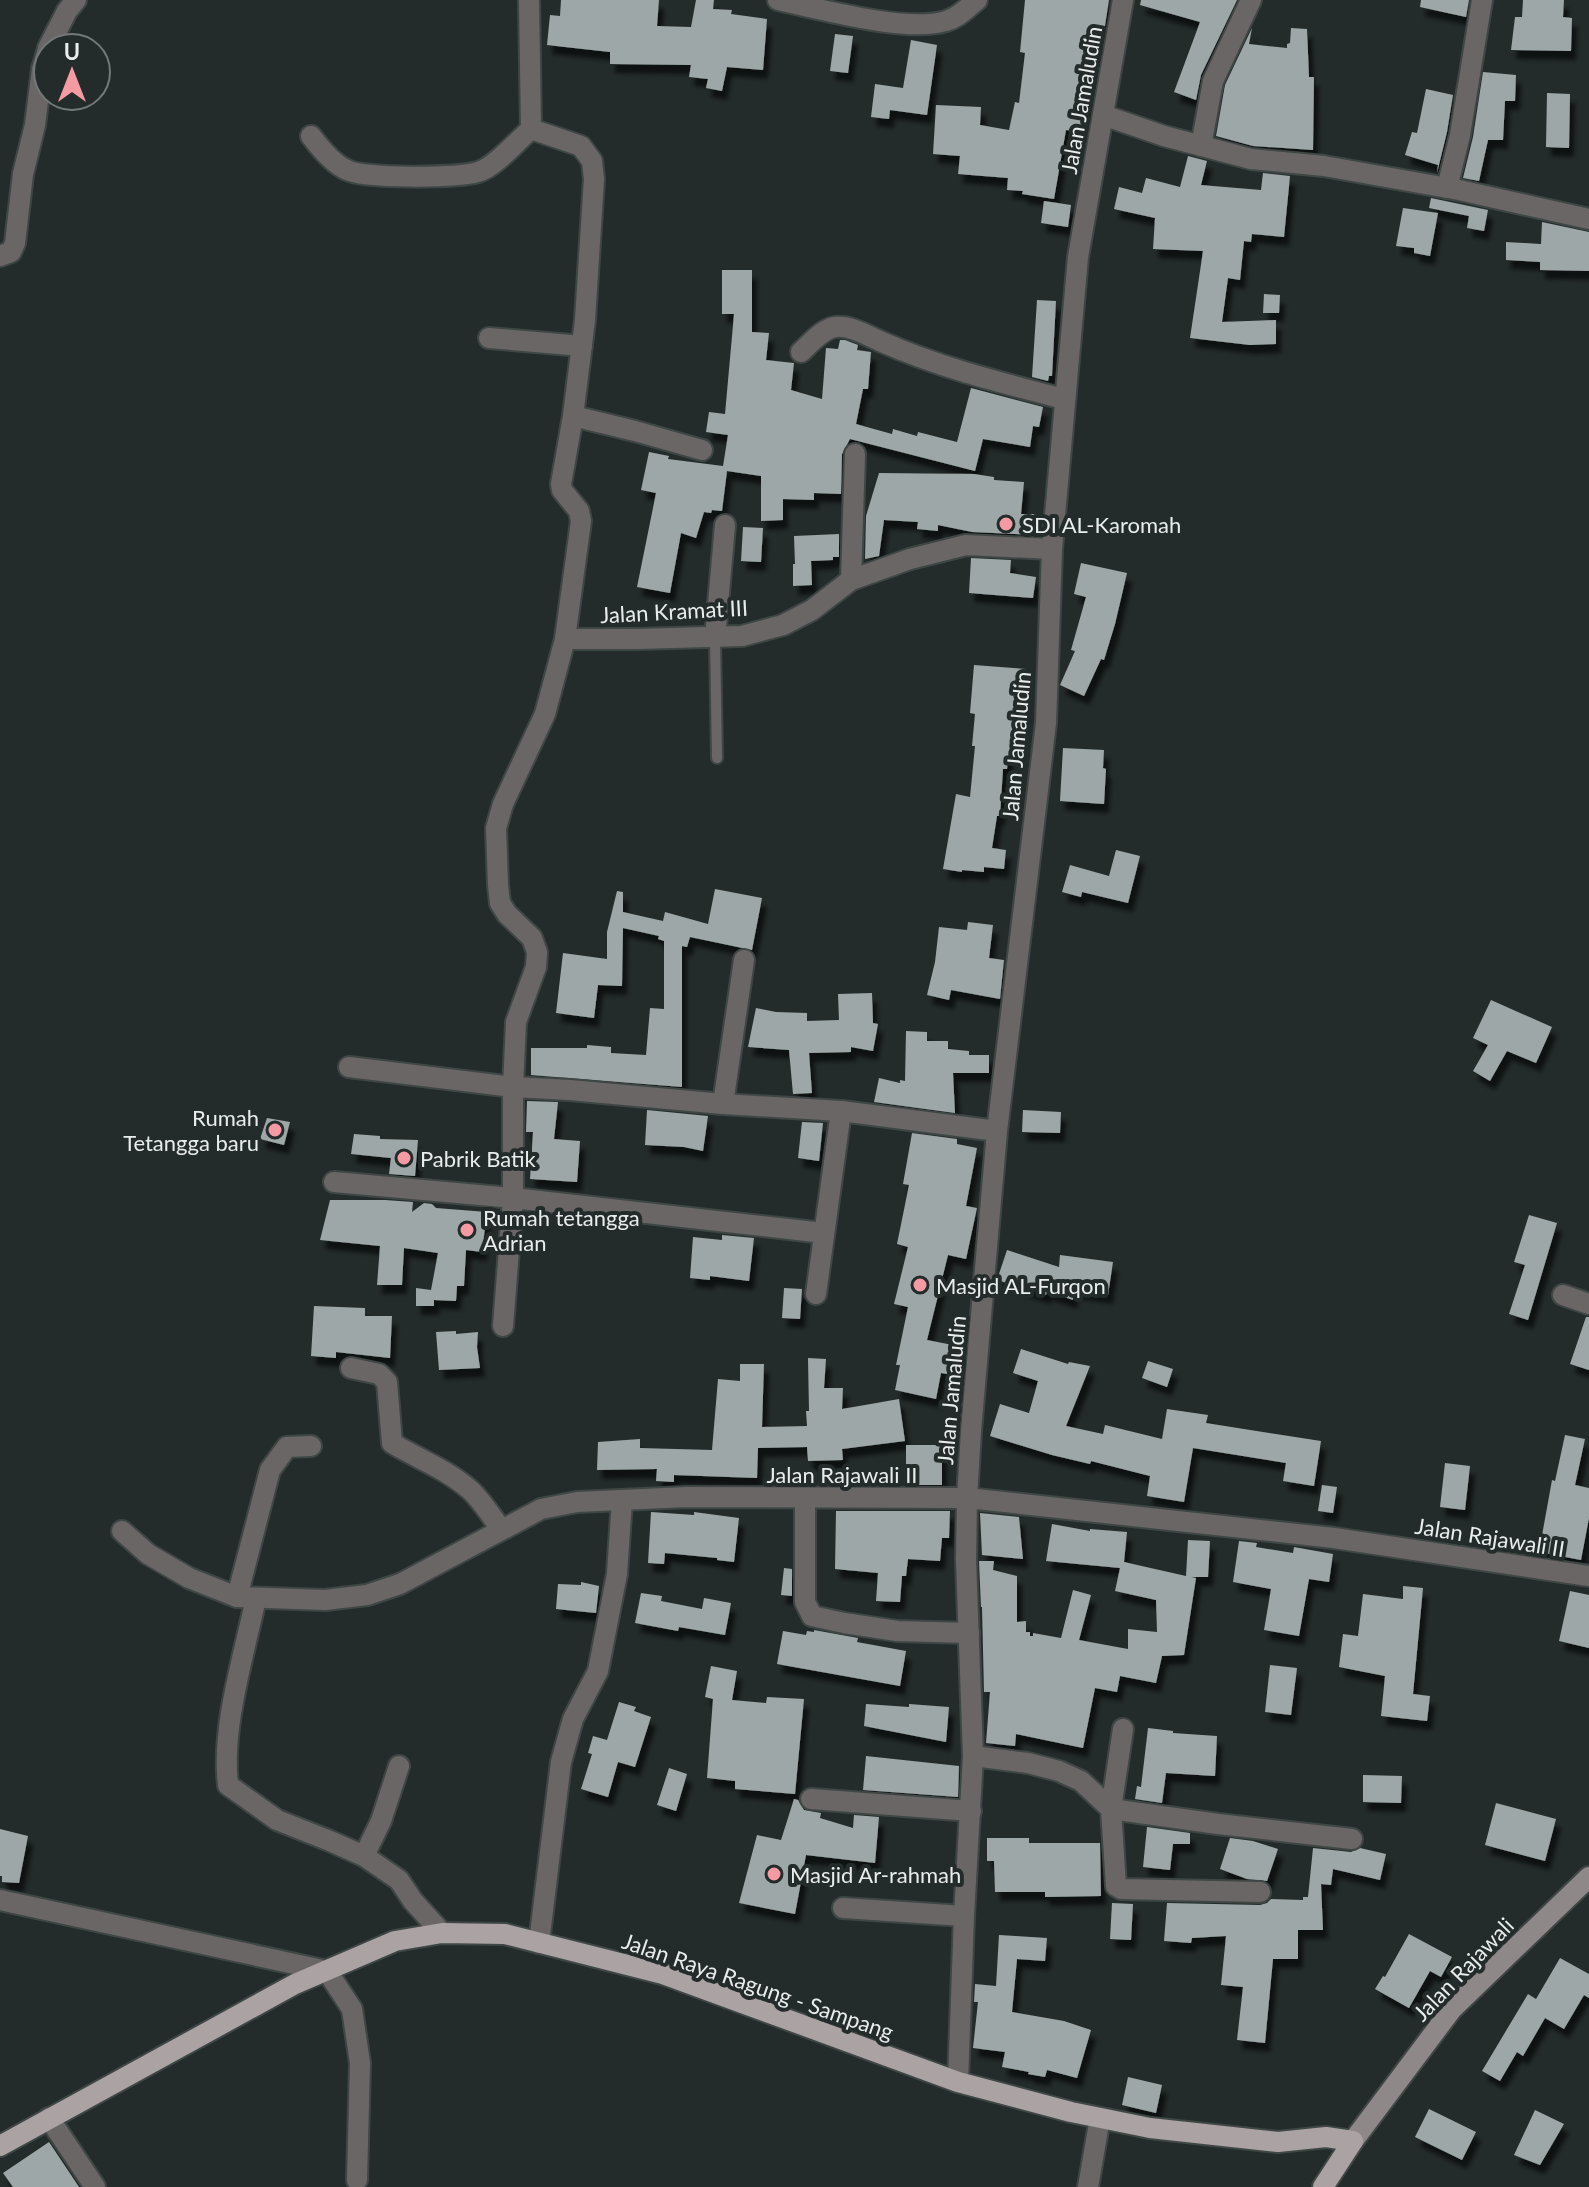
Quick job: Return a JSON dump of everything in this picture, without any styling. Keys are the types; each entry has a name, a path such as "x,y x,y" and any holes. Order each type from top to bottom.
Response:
{"main road":[{"name":"Jalan Rajawali","path":"1353,2141 1452,2009 1589,1877"},
{"name":"Jalan Raya Ragung - Sampang","path":"0,2146 295,1984 395,1941 442,1933 505,1934 663,1974 958,2082 1100,2118 1150,2128 1278,2142 1326,2137 1353,2141"},
{"path":"1323,2187 1353,2141"}],"street":[{"path":"56,32 76,0"},
{"path":"311,136 347,170 364,174 451,176 479,172 495,163 531,129 529,0"},
{"path":"778,0 902,25 945,22 977,0"},
{"name":"Jalan Jamaludin","path":"958,2082 973,1756 967,1498 971,1431 997,1131 1046,723 1052,549 1078,257 1123,0"},
{"path":"1201,146 1213,81 1251,0"},
{"path":"1447,188 1460,135 1482,0"},
{"path":"0,256 11,252 15,243 23,174 37,112"},
{"path":"1103,115 1164,136 1251,159 1324,166 1447,188 1589,219"},
{"path":"503,1326 513,1198 516,1022 536,967 537,952 532,938 500,903 496,828 503,804 545,714 565,639 581,521 579,511 562,490 561,484 582,346 594,179 592,161 581,146 531,129"},
{"path":"801,352 824,331 832,327 845,327 953,369 1064,399"},
{"path":"489,338 582,346"},
{"path":"573,416 702,450"},
{"path":"851,580 855,454"},
{"path":"715,638 725,525"},
{"name":"Jalan Kramat III","path":"565,639 742,636 783,625 812,610 851,580 910,559 966,545 1052,549"},
{"path":"723,1104 744,960"},
{"path":"349,1067 513,1087 841,1111 997,1131"},
{"path":"816,1294 841,1111"},
{"path":"334,1182 513,1198 824,1233"},
{"path":"1563,1295 1589,1304"},
{"path":"351,1368 379,1374 387,1382 392,1443 441,1468 471,1491 501,1529"},
{"path":"311,1446 287,1447 270,1470 247,1597 230,1721 225,1763 228,1785 277,1820 364,1856 399,1880 442,1933"},
{"name":"Jalan Rajawali II","path":"122,1531 148,1554 189,1578 247,1597 325,1600 367,1595 400,1584 541,1509 577,1502 687,1497 967,1498 1334,1538 1589,1576"},
{"path":"805,1498 805,1602 812,1616 897,1631 969,1633"},
{"path":"539,1943 561,1762 573,1719 598,1671 617,1574 622,1500"},
{"path":"1123,1729 1111,1809 1116,1886 1121,1889 1260,1892"},
{"path":"973,1756 1028,1763 1059,1771 1081,1781 1111,1809 1352,1839"},
{"path":"364,1856 381,1821 399,1766"},
{"path":"811,1799 971,1811"},
{"path":"0,1900 327,1971 352,2009 360,2063 357,2180"},
{"path":"843,1908 964,1916"},
{"path":"49,2118 95,2187"},
{"path":"1088,2187 1100,2118"}],"lane":[{"path":"715,638 717,758"}],"building":[{"path":"561,0 659,0 657,26 691,27 696,0 714,0 713,9 732,10 731,14 767,19 763,70 727,67 722,91 706,88 708,79 689,77 691,65 610,64 610,52 547,45 550,15 560,16"},
{"path":"1025,0 1109,0 1089,110 1086,109 1082,132 1066,130 1054,199 1007,190 1008,178 958,174 960,156 933,154 936,105 981,107 980,125 1009,130 1015,102 1019,103 1025,53 1020,52"},
{"path":"1141,0 1237,0 1201,75 1196,100 1174,92 1200,22 1140,5"},
{"path":"1421,0 1469,0 1466,17 1420,7"},
{"path":"1523,0 1564,0 1563,17 1572,18 1571,51 1511,50 1515,17 1522,17"},
{"path":"1252,28 1249,44 1287,48 1291,28 1307,29 1309,77 1314,77 1313,150 1253,146 1216,136 1225,85"},
{"path":"835,34 853,36 848,73 830,71"},
{"path":"911,40 937,45 927,115 890,110 889,119 871,117 875,84 903,88"},
{"path":"1483,72 1516,75 1515,101 1505,101 1503,140 1488,140 1479,181 1463,178"},
{"path":"1426,89 1453,95 1437,173 1438,165 1405,155 1412,132 1417,133"},
{"path":"1547,93 1570,94 1569,148 1546,147"},
{"path":"1188,156 1207,161 1201,185 1261,190 1263,173 1290,176 1284,237 1252,234 1251,242 1244,241 1240,280 1228,278 1222,322 1276,320 1276,344 1250,345 1190,338 1203,251 1153,249 1155,218 1114,209 1119,187 1142,193 1146,178 1180,187"},
{"path":"1431,198 1488,210 1484,231 1467,228 1469,216 1429,208"},
{"path":"1044,201 1071,205 1068,227 1041,223"},
{"path":"1403,208 1438,213 1430,256 1414,253 1414,248 1396,246"},
{"path":"1542,222 1589,232 1589,271 1540,270 1540,262 1506,260 1506,242 1541,244"},
{"path":"722,270 752,270 752,332 769,333 766,360 794,363 791,390 822,399 826,348 838,349 840,340 845,340 858,345 857,350 871,352 868,389 863,389 856,424 892,434 893,429 917,436 918,432 957,442 971,388 1043,407 1039,427 1033,426 1030,447 983,439 975,471 850,439 842,454 841,494 814,493 814,500 783,499 783,520 761,521 761,476 727,471 722,511 704,512 696,538 681,533 670,593 637,587 656,493 641,490 649,452 669,456 668,459 723,466 728,435 706,432 709,412 725,414 734,314 722,314"},
{"path":"1264,294 1280,295 1279,313 1263,313"},
{"path":"1037,300 1056,301 1052,376 1048,381 1032,377"},
{"path":"879,473 974,474 994,477 994,480 1024,482 1021,514 1039,514 1036,535 972,532 938,525 938,531 917,529 918,522 884,520 879,556 865,559 866,516"},
{"path":"743,527 763,528 761,562 741,561"},
{"path":"839,534 839,557 811,561 812,585 793,586 794,536"},
{"path":"971,558 1011,560 1010,573 1036,577 1033,598 969,593"},
{"path":"1081,563 1127,573 1104,660 1101,659 1084,696 1060,685 1075,651 1071,650 1086,597 1074,594"},
{"path":"974,665 1026,669 1023,717 1016,717 1012,750 1009,750 1007,769 1003,769 1000,816 997,816 992,848 1006,850 1004,869 984,867 984,872 962,872 943,869 956,794 970,797 975,746 972,746 975,714 970,713"},
{"path":"1063,748 1104,750 1104,804 1060,801"},
{"path":"1116,850 1140,856 1128,903 1082,892 1081,897 1062,892 1070,865 1109,876"},
{"path":"715,889 762,898 752,950 690,937 687,947 682,946 682,1087 531,1075 531,1048 587,1048 587,1045 611,1047 611,1053 646,1055 650,1008 664,1009 664,941 658,939 659,936 623,928 622,986 598,985 594,1018 556,1013 563,953 607,959 607,932 617,891 623,892 623,912 663,921 665,912 708,924"},
{"path":"968,922 993,925 989,958 1004,960 1000,999 951,990 949,1000 927,995 939,927 967,930"},
{"path":"872,993 873,1023 878,1024 873,1051 851,1047 851,1052 809,1053 812,1093 793,1094 789,1050 748,1047 756,1008 807,1013 807,1021 839,1020 838,994"},
{"path":"1491,1000 1552,1027 1536,1063 1507,1051 1490,1081 1473,1071 1488,1045 1473,1038"},
{"path":"906,1031 927,1032 927,1041 948,1041 948,1049 969,1051 969,1055 989,1055 989,1073 953,1073 955,1113 874,1102 879,1078 900,1083 900,1080 905,1081"},
{"path":"527,1101 558,1102 554,1139 580,1141 577,1182 530,1179 533,1132 526,1132"},
{"path":"647,1110 708,1116 703,1151 645,1145"},
{"path":"1023,1110 1061,1112 1060,1133 1022,1132"},
{"name":"Rumah Tetangga baru","path":"267,1118 290,1122 284,1145 260,1139"},
{"path":"802,1122 823,1123 819,1161 798,1158"},
{"path":"912,1133 957,1139 957,1144 977,1148 966,1206 977,1208 966,1259 948,1255 927,1340 953,1345 947,1374 941,1373 936,1399 895,1390 900,1365 896,1365 908,1307 894,1304 908,1247 897,1244 909,1185 903,1184"},
{"path":"354,1134 380,1136 380,1139 418,1140 415,1176 389,1174 391,1158 351,1154"},
{"path":"330,1200 413,1202 412,1212 424,1203 436,1208 487,1212 482,1252 466,1250 464,1286 457,1286 456,1301 434,1300 434,1306 416,1306 416,1288 431,1290 438,1253 404,1248 402,1285 377,1285 380,1246 320,1240"},
{"path":"1529,1215 1557,1223 1528,1320 1509,1314 1525,1265 1514,1262"},
{"path":"722,1235 754,1238 749,1281 710,1276 710,1280 690,1278 693,1237 722,1240"},
{"path":"1007,1250 1059,1267 1060,1255 1113,1262 1108,1295 1073,1290 1073,1300 997,1280"},
{"path":"784,1288 802,1289 800,1319 782,1318"},
{"path":"314,1306 365,1308 365,1316 392,1316 390,1358 336,1352 336,1358 311,1356"},
{"path":"1586,1317 1589,1317 1589,1370 1570,1364"},
{"path":"456,1331 456,1334 478,1332 480,1368 439,1370 436,1332"},
{"path":"1021,1349 1068,1364 1090,1366 1066,1426 1103,1434 1105,1425 1162,1439 1167,1409 1208,1415 1206,1423 1321,1441 1314,1486 1283,1481 1286,1463 1193,1448 1184,1502 1147,1496 1150,1476 1052,1455 990,1436 1000,1404 1029,1413 1038,1381 1013,1373"},
{"path":"808,1358 826,1359 824,1388 843,1388 842,1409 899,1399 905,1441 842,1449 843,1460 808,1461 807,1447 758,1448 757,1478 674,1475 674,1482 656,1481 657,1469 597,1470 598,1442 640,1439 640,1448 712,1450 718,1379 740,1381 740,1364 764,1364 762,1427 807,1426"},
{"path":"1148,1361 1173,1369 1167,1387 1142,1378"},
{"path":"1565,1435 1585,1439 1575,1485 1589,1488 1589,1518 1581,1560 1539,1552 1552,1480 1555,1481"},
{"path":"906,1445 942,1445 942,1485 906,1485"},
{"path":"1445,1463 1470,1466 1465,1510 1440,1507"},
{"path":"1322,1485 1337,1487 1333,1513 1318,1511"},
{"path":"836,1511 950,1511 949,1538 942,1538 940,1561 908,1559 906,1576 902,1576 900,1602 876,1601 878,1573 835,1569"},
{"path":"651,1512 694,1515 694,1512 739,1518 734,1562 665,1553 664,1564 648,1563"},
{"path":"980,1513 1019,1517 1023,1559 982,1555"},
{"path":"1052,1524 1090,1531 1127,1532 1124,1562 1186,1576 1188,1540 1210,1541 1208,1577 1191,1577 1196,1578 1184,1655 1162,1656 1156,1683 1120,1676 1117,1692 1095,1688 1083,1748 1016,1734 1015,1746 986,1743 990,1692 984,1692 979,1561 994,1561 993,1570 1017,1576 1017,1622 1026,1621 1026,1632 1030,1632 1030,1636 1033,1633 1061,1638 1073,1590 1091,1595 1079,1640 1128,1649 1128,1629 1157,1632 1156,1600 1115,1591 1120,1568 1046,1561"},
{"path":"1239,1541 1293,1553 1294,1547 1333,1554 1329,1582 1309,1579 1299,1636 1264,1630 1271,1589 1233,1582"},
{"path":"784,1568 792,1569 792,1596 781,1595"},
{"path":"581,1582 599,1586 596,1613 556,1609 558,1584 581,1585"},
{"path":"1403,1586 1423,1588 1413,1694 1430,1696 1427,1721 1381,1716 1385,1676 1339,1667 1343,1634 1358,1636 1363,1594 1403,1599"},
{"path":"1570,1591 1589,1595 1589,1648 1559,1641"},
{"path":"641,1593 662,1596 661,1601 702,1609 704,1598 731,1603 725,1635 635,1623"},
{"path":"783,1631 806,1635 807,1631 906,1651 900,1686 777,1664"},
{"path":"1270,1665 1297,1668 1291,1715 1265,1712"},
{"path":"711,1666 737,1671 732,1700 766,1703 767,1697 804,1699 795,1794 735,1789 735,1781 707,1778 713,1699 705,1697"},
{"path":"619,1702 636,1707 634,1711 651,1717 635,1767 618,1762 608,1797 581,1789 592,1754 588,1753 593,1736 607,1740"},
{"path":"866,1704 949,1707 946,1742 864,1726"},
{"path":"1148,1728 1217,1736 1215,1776 1166,1773 1162,1803 1135,1799 1137,1786 1141,1787"},
{"path":"866,1756 959,1766 958,1797 863,1790"},
{"path":"669,1768 687,1774 676,1811 657,1805"},
{"path":"1363,1775 1402,1776 1401,1803 1363,1802"},
{"path":"794,1799 804,1810 821,1813 820,1818 853,1828 854,1815 879,1817 875,1863 806,1855 795,1914 739,1903 757,1835 781,1840"},
{"path":"1496,1803 1556,1819 1545,1861 1485,1845"},
{"path":"1147,1827 1190,1833 1190,1844 1173,1844 1170,1870 1143,1867"},
{"path":"0,1829 28,1836 19,1883 2,1882"},
{"path":"987,1838 1029,1838 1029,1843 1100,1843 1101,1896 1045,1897 1045,1892 995,1892 994,1861 987,1861"},
{"path":"1230,1838 1278,1849 1267,1881 1247,1879 1220,1869"},
{"path":"1313,1848 1351,1852 1360,1848 1386,1854 1380,1880 1333,1869 1331,1885 1321,1884 1323,1930 1298,1930 1298,1959 1273,1959 1265,2043 1237,2040 1243,1987 1221,1985 1226,1936 1192,1938 1191,1943 1164,1941 1167,1903 1260,1905 1271,1899 1303,1900 1303,1897 1308,1897"},
{"path":"1112,1903 1133,1904 1131,1940 1110,1939"},
{"path":"1409,1934 1452,1957 1441,1977 1430,1971 1409,2008 1375,1989"},
{"path":"999,1935 1047,1938 1045,1961 1017,1959 1012,2012 1064,2021 1091,2030 1077,2078 1047,2070 1045,2077 1002,2067 1005,2052 973,2048 978,2002 974,2002 975,1984 996,1986"},
{"path":"1560,1958 1589,1974 1589,1998 1584,1995 1564,2029 1545,2018 1523,2056 1517,2052 1500,2081 1482,2071 1528,1994 1536,1999"},
{"path":"1128,2077 1162,2085 1156,2113 1122,2105"},
{"path":"1429,2109 1476,2132 1462,2160 1415,2137"},
{"path":"1535,2110 1564,2124 1540,2165 1514,2155"},
{"path":"49,2142 79,2187 13,2187 3,2173"}],"place":[{"name":"SDI AL-Karomah","path":"1006,524"},
{"name":"Rumah Tetangga baru","path":"275,1130"},
{"name":"Pabrik Batik","path":"404,1158"},
{"name":"Rumah tetangga Adrian","path":"467,1230"},
{"name":"Masjid AL-Furqon","path":"920,1285"},
{"name":"Masjid Ar-rahmah","path":"774,1874"}]}
